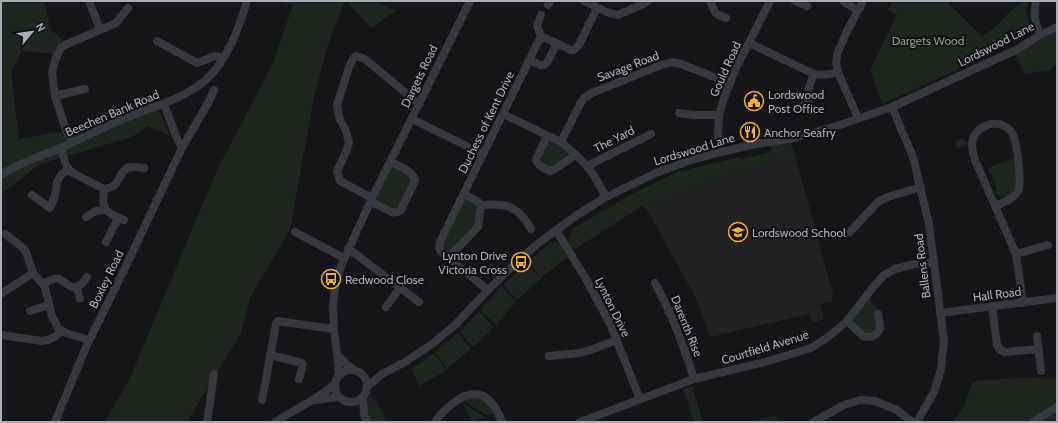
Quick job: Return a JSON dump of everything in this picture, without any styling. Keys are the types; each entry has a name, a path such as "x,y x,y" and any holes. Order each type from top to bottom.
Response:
{"street":[{"path":"89,1 100,29"},
{"path":"157,42 197,63 216,56 222,58 231,44 247,1"},
{"name":"Dargets Road","path":"339,375 333,304 336,282 344,258 470,1"},
{"path":"584,1 609,13 618,14 648,1"},
{"path":"710,1 716,14 726,18"},
{"name":"Gould Road","path":"721,152 718,136 719,116 723,102 730,83 770,1"},
{"path":"795,1 807,6"},
{"path":"843,1 858,10"},
{"path":"858,118 838,72 836,62 838,52 846,33 863,1"},
{"path":"1036,1 1034,13 1035,22 1040,35"},
{"path":"72,143 55,96 52,73 55,60 61,48 68,42 116,23 128,8"},
{"path":"541,15 537,26 541,36 571,50 577,48 579,45 597,8"},
{"name":"Lordswood Lane","path":"363,397 368,386 382,374 427,348 443,335 467,313 522,257 577,215 606,197 656,173 688,161 751,145 794,138 836,126 892,107 1018,49 1040,35 1057,27"},
{"name":"Duchess of Kent Drive","path":"488,290 441,252 439,248 440,242 541,36"},
{"path":"529,60 540,65 544,65 547,63 557,43"},
{"path":"749,43 814,74 826,76 838,72"},
{"path":"391,162 410,172 414,177 414,181 401,210 398,212 395,213 340,181 337,171 349,143 346,131 339,117 337,105 353,59 356,56 365,59 419,104"},
{"name":"Beechen Bank Road","path":"1,175 72,143 101,128 164,104 187,93 208,78 222,58"},
{"name":"Savage Road","path":"561,142 577,107 584,98 592,93 661,65 672,62 681,64 730,83"},
{"path":"795,108 812,103 808,93 814,74"},
{"path":"55,96 85,89"},
{"name":"Boxley Road","path":"55,422 90,340 182,148 214,90"},
{"path":"164,104 182,148"},
{"name":"Ballens Road","path":"892,107 913,157 921,187 929,224 944,342 941,369 934,392 917,422"},
{"path":"679,113 719,116"},
{"path":"503,114 561,142 587,166 606,197"},
{"path":"412,119 483,154"},
{"path":"996,206 1013,197 1019,190 1020,182 1016,145 1012,133 1006,127 995,124 988,125 976,132 973,138 972,146 975,160 1016,254 1023,303"},
{"name":"The Yard","path":"587,166 651,134"},
{"path":"547,136 536,159 542,167 550,171 576,155"},
{"path":"61,148 68,169 75,175 104,189 116,184 127,169 132,167 144,168"},
{"path":"32,195 50,208 56,196 57,182 61,175 68,169"},
{"path":"850,232 881,200 921,187"},
{"path":"104,189 103,201 106,210 112,215 121,219 106,242"},
{"path":"464,194 481,205 493,204 516,209 526,220 530,229"},
{"path":"448,258 478,226 481,205"},
{"path":"86,217 96,211 106,210"},
{"name":"Lynton Drive","path":"556,230 606,314 640,399"},
{"path":"295,232 344,258"},
{"path":"4,234 21,246 26,252 33,273 43,284 46,291 54,322 62,331 66,333 90,340"},
{"path":"1016,254 1048,245"},
{"path":"349,249 419,302"},
{"name":"Courtfield Avenue","path":"580,422 694,380 765,362 811,348 828,337 847,321 884,275 895,269 915,264 934,263"},
{"path":"1,294 33,273"},
{"path":"43,284 50,280 59,278 72,288 77,288 87,277"},
{"name":"Darenth Rise","path":"655,283 679,335 694,380"},
{"path":"77,288 80,299"},
{"path":"386,307 400,288"},
{"name":"Hall Road","path":"940,313 1057,298"},
{"path":"30,311 49,305"},
{"path":"992,306 997,345 1000,350 1005,352 1039,349"},
{"path":"847,321 863,336 873,336 880,329 878,314"},
{"path":"262,400 277,321 334,329"},
{"path":"1,335 42,341 52,339 62,331"},
{"path":"1037,336 1041,371"},
{"path":"549,356 580,353 617,340"},
{"path":"337,354 344,363 362,373 382,374"},
{"path":"270,355 302,363 299,379"},
{"path":"275,422 326,393 335,384 339,375 353,369"},
{"path":"362,373 368,386"},
{"path":"207,422 214,374"},
{"path":"335,384 336,391 339,397 343,400 352,402 358,401 363,397"},
{"path":"435,422 453,403 460,398 471,394 480,395 491,402 502,422"},
{"path":"313,400 339,397"},
{"path":"363,397 366,418"},
{"path":"813,422 844,405 860,400 875,400 897,410 912,422"},
{"path":"352,402 366,418"},
{"path":"1033,422 1057,407"}],"shaded area":[{"name":"Lordswood School","path":"796,159 833,294 832,302 820,304 824,319 812,323 809,314 710,337 698,303 647,210 687,192 731,175"}],"green space":[{"path":"1,1 45,2 50,29 62,39 57,54 22,51 11,72 19,139 72,130 151,93 170,136 147,126 132,137 40,164 1,194"},
{"path":"278,1 345,1 328,45 314,97 290,230 251,296 241,333 187,422 105,422 130,378 217,170 273,63 293,5"},
{"path":"347,1 379,1 378,3 397,10 371,28"},
{"name":"Dargets Wood","path":"893,1 946,1 982,37 1017,6 1021,3 1029,1 1026,10 1032,32 957,70 882,104 870,70 897,15 888,10"},
{"path":"1057,31 1057,62 1048,72 1043,71 1025,74 1014,54"},
{"path":"963,138 968,144 957,149 956,142"},
{"path":"551,139 569,152 568,157 549,169 544,167 539,158 547,141"},
{"path":"791,143 796,159 731,175 687,192 647,210 642,206 574,250 568,240 573,228 634,193 677,172 740,157 741,159 771,152 770,144"},
{"path":"1014,158 1016,185 1009,195 1004,197 996,194 997,189 988,168"},
{"path":"391,162 413,175 398,212 371,202"},
{"path":"467,199 477,205 475,226 449,253 444,253 442,243 465,200"},
{"path":"551,242 559,243 568,256 541,278 529,261"},
{"path":"527,263 541,279 517,300 503,285"},
{"path":"502,286 516,302 496,325 480,310"},
{"path":"869,297 879,311 876,330 867,335 857,327 853,322 853,319"},
{"path":"479,311 494,327 473,347 460,332"},
{"path":"458,333 471,349 447,369 435,352"},
{"path":"434,353 446,370 420,386 411,369"},
{"path":"1037,377 1047,379 1057,378 1057,422 953,422 964,406 973,381"},
{"path":"692,386 703,422 694,422 683,389"},
{"path":"370,394 382,410 387,422 372,422 366,410"},
{"path":"470,398 482,399 493,413 487,416 464,401"},
{"path":"463,403 485,417 472,422"},
{"path":"776,415 779,422 752,422"}],"place":[{"name":"Lordswood Post Office","path":"754,101"},
{"name":"Anchor Seafry","path":"750,132"},
{"name":"Lordswood School","path":"738,232"},
{"name":"Lynton Drive Victoria Cross","path":"521,262"},
{"name":"Redwood Close","path":"331,279"}]}
